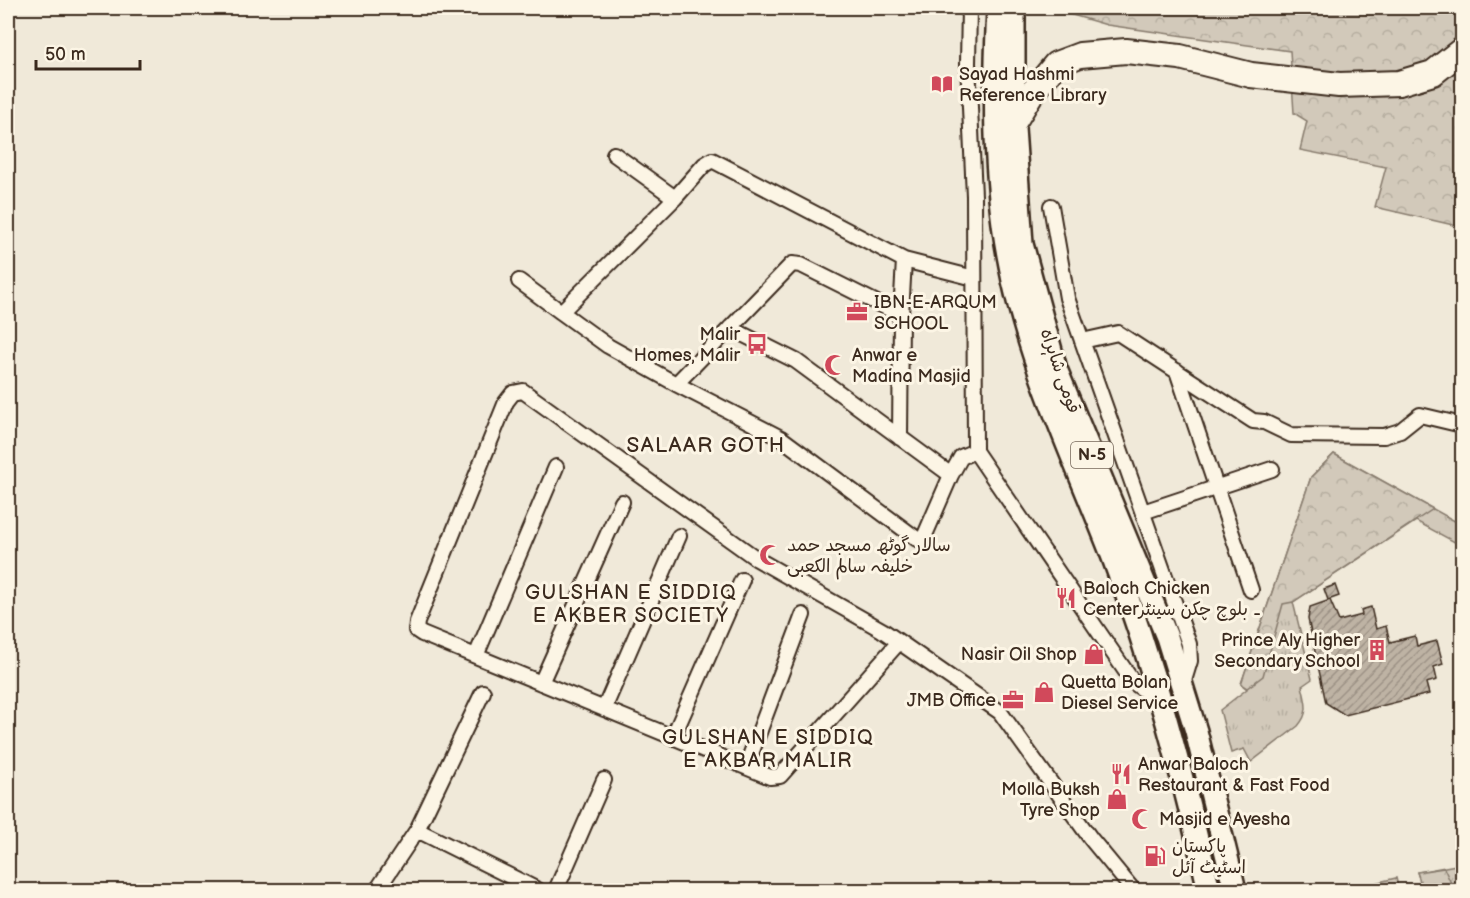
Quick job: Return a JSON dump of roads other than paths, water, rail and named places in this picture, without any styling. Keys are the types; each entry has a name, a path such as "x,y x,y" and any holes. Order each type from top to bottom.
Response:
{"highway":[{"name":"قومی شاہراہ","path":"998,8 996,129 1000,204 1008,257 1036,358 1112,556 1154,675 1189,803 1209,891"},
{"name":"قومی شاہراہ","path":"1014,8 1014,122 1022,244 1056,369 1167,637 1182,686 1235,891"},
{"path":"1014,122 1031,94 1056,64 1080,55 1126,51 1180,57 1251,75 1339,85 1399,83 1433,73 1462,50"}],"street":[{"path":"969,8 968,63 974,196 975,451 1127,675 1162,703"},
{"path":"614,154 675,198"},
{"path":"561,312 675,198 704,165 712,160 904,260 974,278"},
{"path":"1051,206 1067,298 1189,644 1190,661 1182,686"},
{"path":"900,438 904,260"},
{"path":"676,384 792,264 801,265 901,315"},
{"path":"519,281 608,346 781,438 917,539 922,539 925,535 961,457 975,451"},
{"path":"730,328 796,362 951,475"},
{"path":"1082,341 1118,333 1252,421 1264,422 1291,435 1384,436 1400,431 1420,415 1462,425"},
{"path":"1176,370 1251,590"},
{"path":"899,642 780,777 770,777 416,630 417,622 506,402 513,393 523,391 757,560 882,630 1000,712 1091,839 1133,891"},
{"path":"476,656 556,467"},
{"path":"1143,512 1272,469"},
{"path":"541,683 622,502"},
{"path":"604,709 679,536"},
{"path":"673,738 742,580"},
{"path":"746,768 803,615"},
{"path":"379,890 417,830 483,692"},
{"path":"556,891 604,780"},
{"path":"417,830 538,891"}],"place":[{"name":"Sayad Hashmi Reference Library","path":"942,84"},
{"name":"IBN-E-ARQUM SCHOOL","path":"857,312"},
{"name":"Malir Homes, Malir","path":"757,344"},
{"name":"Anwar e Madina Masjid","path":"835,365"},
{"name":"سالار گوٹھ مسجد حمد خلیفہ سالم الکعبی","path":"770,555"},
{"name":"Baloch Chicken Center۔ بلوچ چکن سینٹر","path":"1066,598"},
{"name":"Prince Aly Higher Secondary School","path":"1377,650"},
{"name":"Nasir Oil Shop","path":"1094,654"},
{"name":"Quetta Bolan Diesel Service","path":"1044,692"},
{"name":"JMB Office","path":"1013,700"},
{"name":"Anwar Baloch Restaurant & Fast Food","path":"1121,774"},
{"name":"Molla Buksh Tyre Shop","path":"1117,799"},
{"name":"Masjid e Ayesha","path":"1142,819"},
{"name":"پاکستان اسٹیٹ آئل","path":"1155,856"}],"district":[{"name":"SALAAR GOTH","path":"706,445"},
{"name":"GULSHAN E SIDDIQ E AKBER SOCIETY","path":"631,604"},
{"name":"GULSHAN E SIDDIQ E AKBAR MALIR","path":"768,750"}]}
